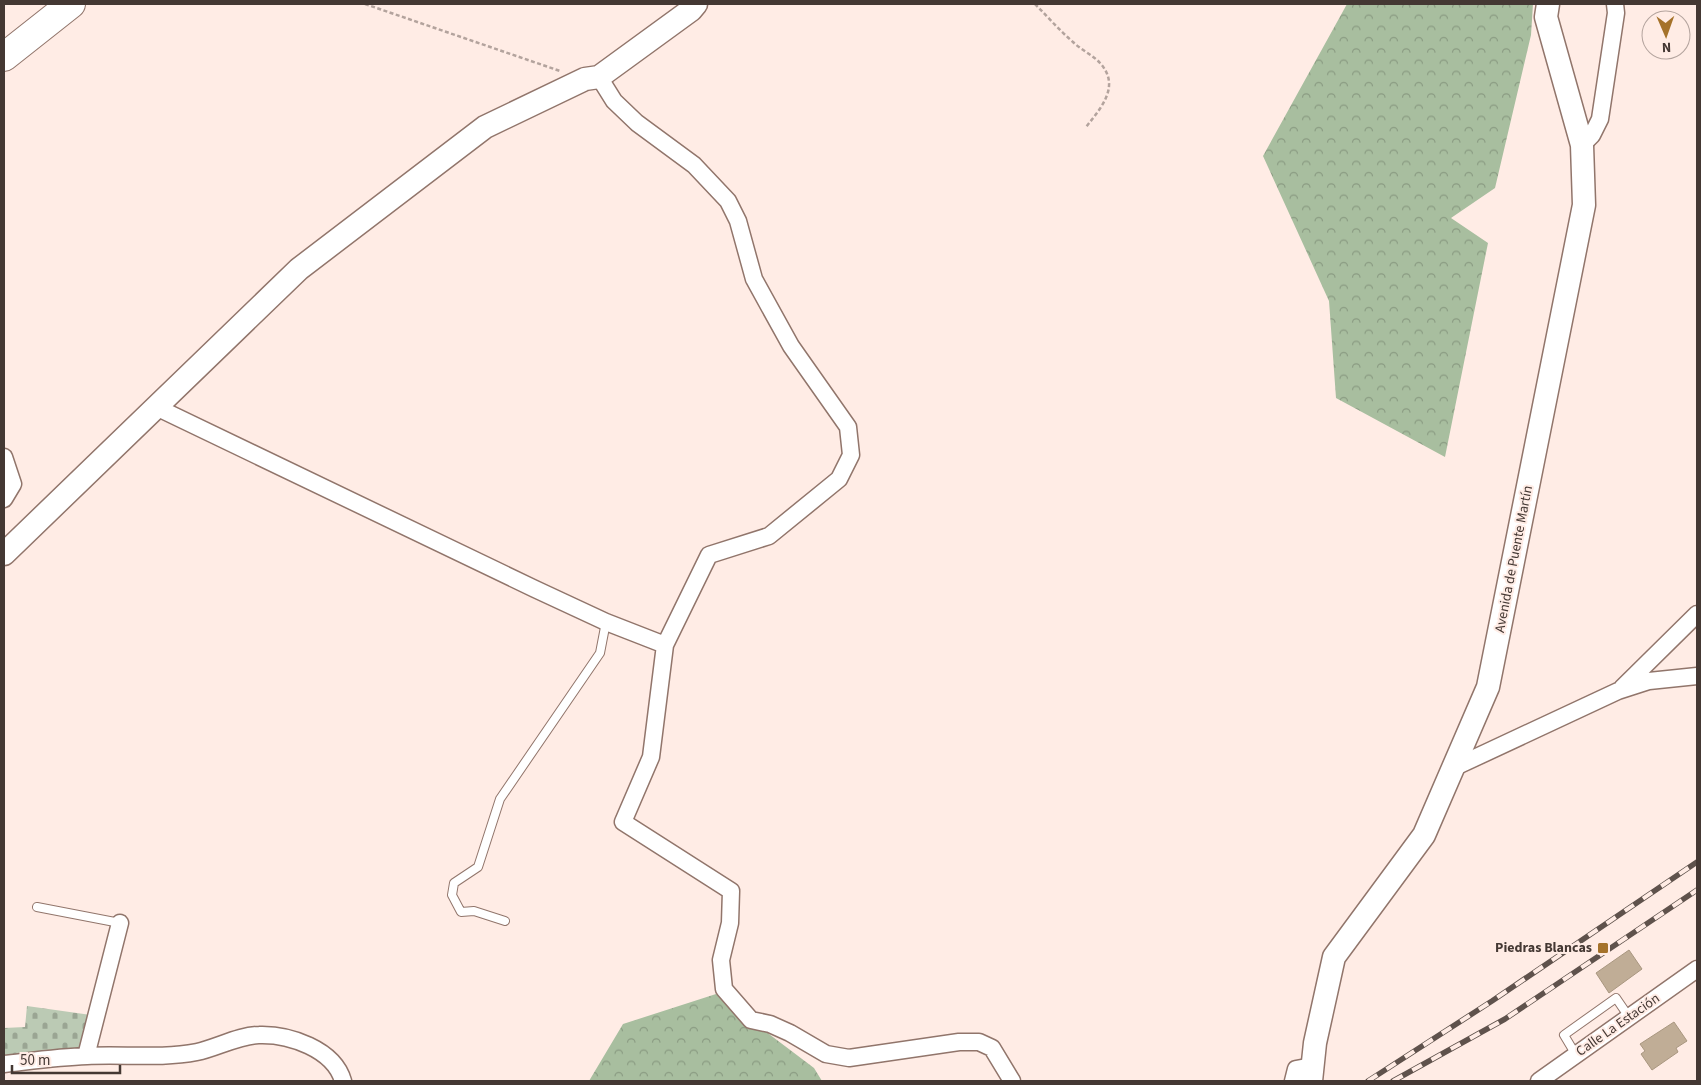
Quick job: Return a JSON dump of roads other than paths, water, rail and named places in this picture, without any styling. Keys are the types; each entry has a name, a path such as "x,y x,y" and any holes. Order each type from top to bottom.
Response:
{"highway":[{"path":"4,57 71,4"}],"street":[{"path":"6,546 158,408 300,269 485,127 592,78 691,10 696,4"},
{"name":"Avenida de Puente Martín","path":"1311,1074 1315,1043 1334,956 1424,836 1488,687 1584,205 1582,145 1546,17 1548,4"},
{"path":"1582,145 1592,135 1600,119 1616,4"},
{"path":"592,78 637,123 694,165 728,201 738,221 754,279 792,346 848,427 851,455 839,479 770,536 709,555 665,644 652,757 623,822 731,891 730,924 721,960 724,989 751,1020 770,1024 790,1033 826,1054 850,1058 959,1042 979,1042 992,1048 1012,1081"},
{"path":"158,408 606,622 665,644"},
{"path":"4,457 13,484 4,499"},
{"path":"1618,691 1697,614"},
{"path":"1453,768 1618,691 1649,681 1697,676"},
{"path":"86,1056 120,923"},
{"name":"Calle La Estación","path":"1539,1081 1697,969"},
{"path":"4,1064 86,1056 142,1056 196,1052 258,1034 296,1040 324,1055 341,1074 343,1081"},
{"path":"1293,1081 1296,1069 1311,1074"}],"lane":[{"path":"505,921 474,911 461,912 452,896 454,884 478,867 500,800 600,653 606,622"},
{"path":"37,907 120,923"},
{"path":"1576,1055 1564,1035 1616,998 1629,1017"}],"railway":[{"path":"1368,1081 1492,1001 1697,862"},
{"path":"1393,1081 1505,1019 1697,890"}],"place":[{"name":"Piedras Blancas","path":"1603,948"}]}
